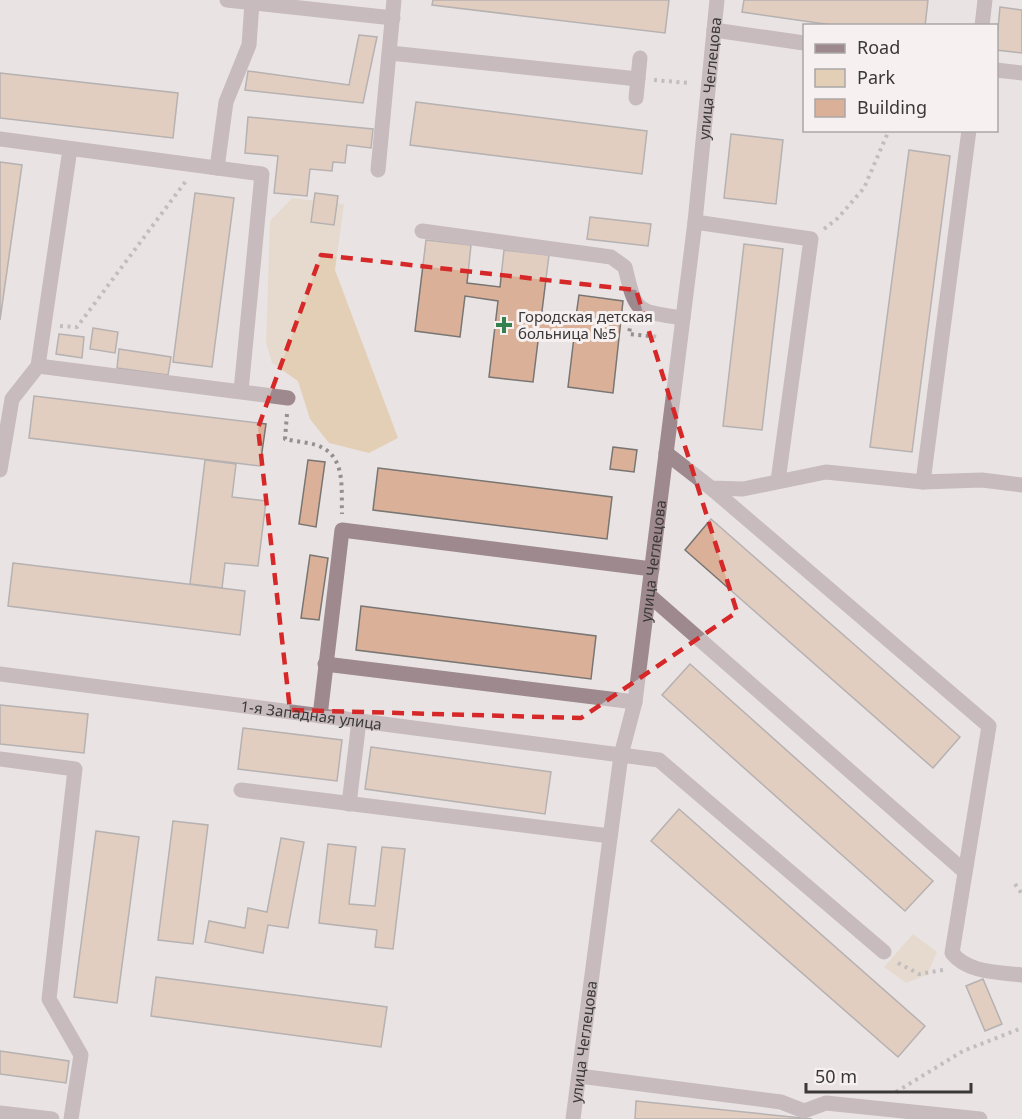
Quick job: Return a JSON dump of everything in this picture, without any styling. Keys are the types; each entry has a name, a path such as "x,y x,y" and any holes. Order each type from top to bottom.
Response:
{"street":[{"path":"227,0 393,18"},
{"path":"378,170 394,0"},
{"name":"улица Чеглецова","path":"573,1119 621,755 635,702 649,595 695,222 717,0"},
{"path":"982,24 985,0"},
{"path":"217,168 226,102 249,45 252,3"},
{"path":"714,30 803,43"},
{"path":"390,53 638,79"},
{"path":"636,98 640,58"},
{"path":"998,69 1022,73"},
{"path":"923,482 969,132"},
{"path":"0,139 262,174 241,391"},
{"path":"0,470 12,399 38,366 70,148"},
{"path":"695,222 811,239 778,481"},
{"path":"422,231 611,257 626,267 633,302 644,312 683,318"},
{"path":"38,366 288,398"},
{"path":"666,453 711,488 989,726 952,952 960,963 976,969 1022,975"},
{"path":"711,488 743,489 826,472 923,482 982,480 1022,485"},
{"path":"320,716 342,530 652,569"},
{"path":"649,595 964,871"},
{"path":"325,664 635,702"},
{"name":"1-я Западная улица","path":"0,674 659,760 884,952"},
{"path":"349,804 358,721"},
{"path":"0,759 75,769 49,999 81,1055 71,1119"},
{"path":"241,790 610,836"},
{"path":"579,1076 781,1102 804,1111 826,1103 980,1119"},
{"path":"0,1113 52,1119"}],"path":[{"path":"638,79 689,83"},
{"path":"811,239 838,218 864,188 888,132"},
{"path":"53,331 56,326 77,327 198,165"},
{"path":"288,398 285,440 323,447 336,459 341,479 342,530"},
{"path":"1015,884 1022,894"},
{"path":"884,952 907,970 919,974 937,973 960,963"},
{"path":"877,1108 907,1083 963,1051 1012,1034 1022,1028"}],"highlighted area":[{"path":"321,255 636,290 737,612 581,718 290,710 258,428"}],"green space":[{"path":"292,198 344,204 335,270 398,438 369,453 329,443 310,419 298,381 272,363 266,343 270,221"},
{"path":"913,934 937,952 927,975 906,983 884,967"}],"building":[{"path":"433,0 669,0 665,33 432,5"},
{"path":"744,0 928,0 925,24 825,24 742,12"},
{"path":"1000,7 1022,10 1022,53 998,50"},
{"path":"359,35 377,37 363,103 245,90 248,71 349,85"},
{"path":"0,73 178,93 173,138 0,118"},
{"path":"416,102 647,131 642,174 410,145"},
{"path":"248,117 373,129 371,148 347,145 345,163 333,162 332,171 310,169 307,196 274,193 278,156 245,153"},
{"path":"731,134 783,140 776,204 724,198"},
{"path":"909,150 950,156 912,452 870,447"},
{"path":"0,162 22,165 0,320"},
{"path":"195,193 234,198 212,367 173,362"},
{"path":"315,193 338,196 334,225 311,222"},
{"path":"590,217 651,224 648,246 587,239"},
{"path":"426,240 471,245 467,283 500,287 504,250 549,255 541,319 575,323 579,295 623,301 613,393 568,387 574,337 539,333 533,382 489,377 498,301 465,296 460,337 415,331"},
{"path":"744,244 783,249 762,430 723,426"},
{"path":"93,328 118,332 115,353 90,349"},
{"path":"59,334 84,337 82,358 56,354"},
{"path":"119,349 171,357 168,375 117,368"},
{"path":"34,396 266,424 260,466 29,438"},
{"path":"613,447 637,450 634,472 610,469"},
{"path":"205,460 236,464 232,497 266,501 258,566 225,563 222,588 190,584"},
{"path":"308,460 325,462 316,527 299,524"},
{"path":"378,468 612,497 607,539 373,510"},
{"path":"711,519 960,737 933,768 685,550"},
{"path":"310,555 328,558 319,620 301,618"},
{"path":"13,563 245,591 240,635 8,606"},
{"path":"361,606 596,636 591,679 356,650"},
{"path":"690,664 933,881 905,911 662,695"},
{"path":"0,705 88,714 84,753 0,744"},
{"path":"243,728 342,740 337,781 238,769"},
{"path":"371,747 551,772 545,814 365,789"},
{"path":"679,809 925,1026 898,1057 651,841"},
{"path":"173,821 208,825 193,944 158,940"},
{"path":"96,831 139,837 117,1003 74,997"},
{"path":"281,838 304,842 288,928 268,925 263,953 205,942 209,921 245,928 248,908 267,912"},
{"path":"328,844 356,847 349,904 375,906 382,847 405,849 393,949 375,947 377,930 319,923"},
{"path":"156,977 387,1007 381,1047 151,1016"},
{"path":"983,979 1002,1024 985,1031 966,986"},
{"path":"0,1051 69,1061 66,1083 0,1074"},
{"path":"636,1101 812,1119 635,1119"}],"place":[{"name":"Городская детская больница №5","path":"504,325"}]}
